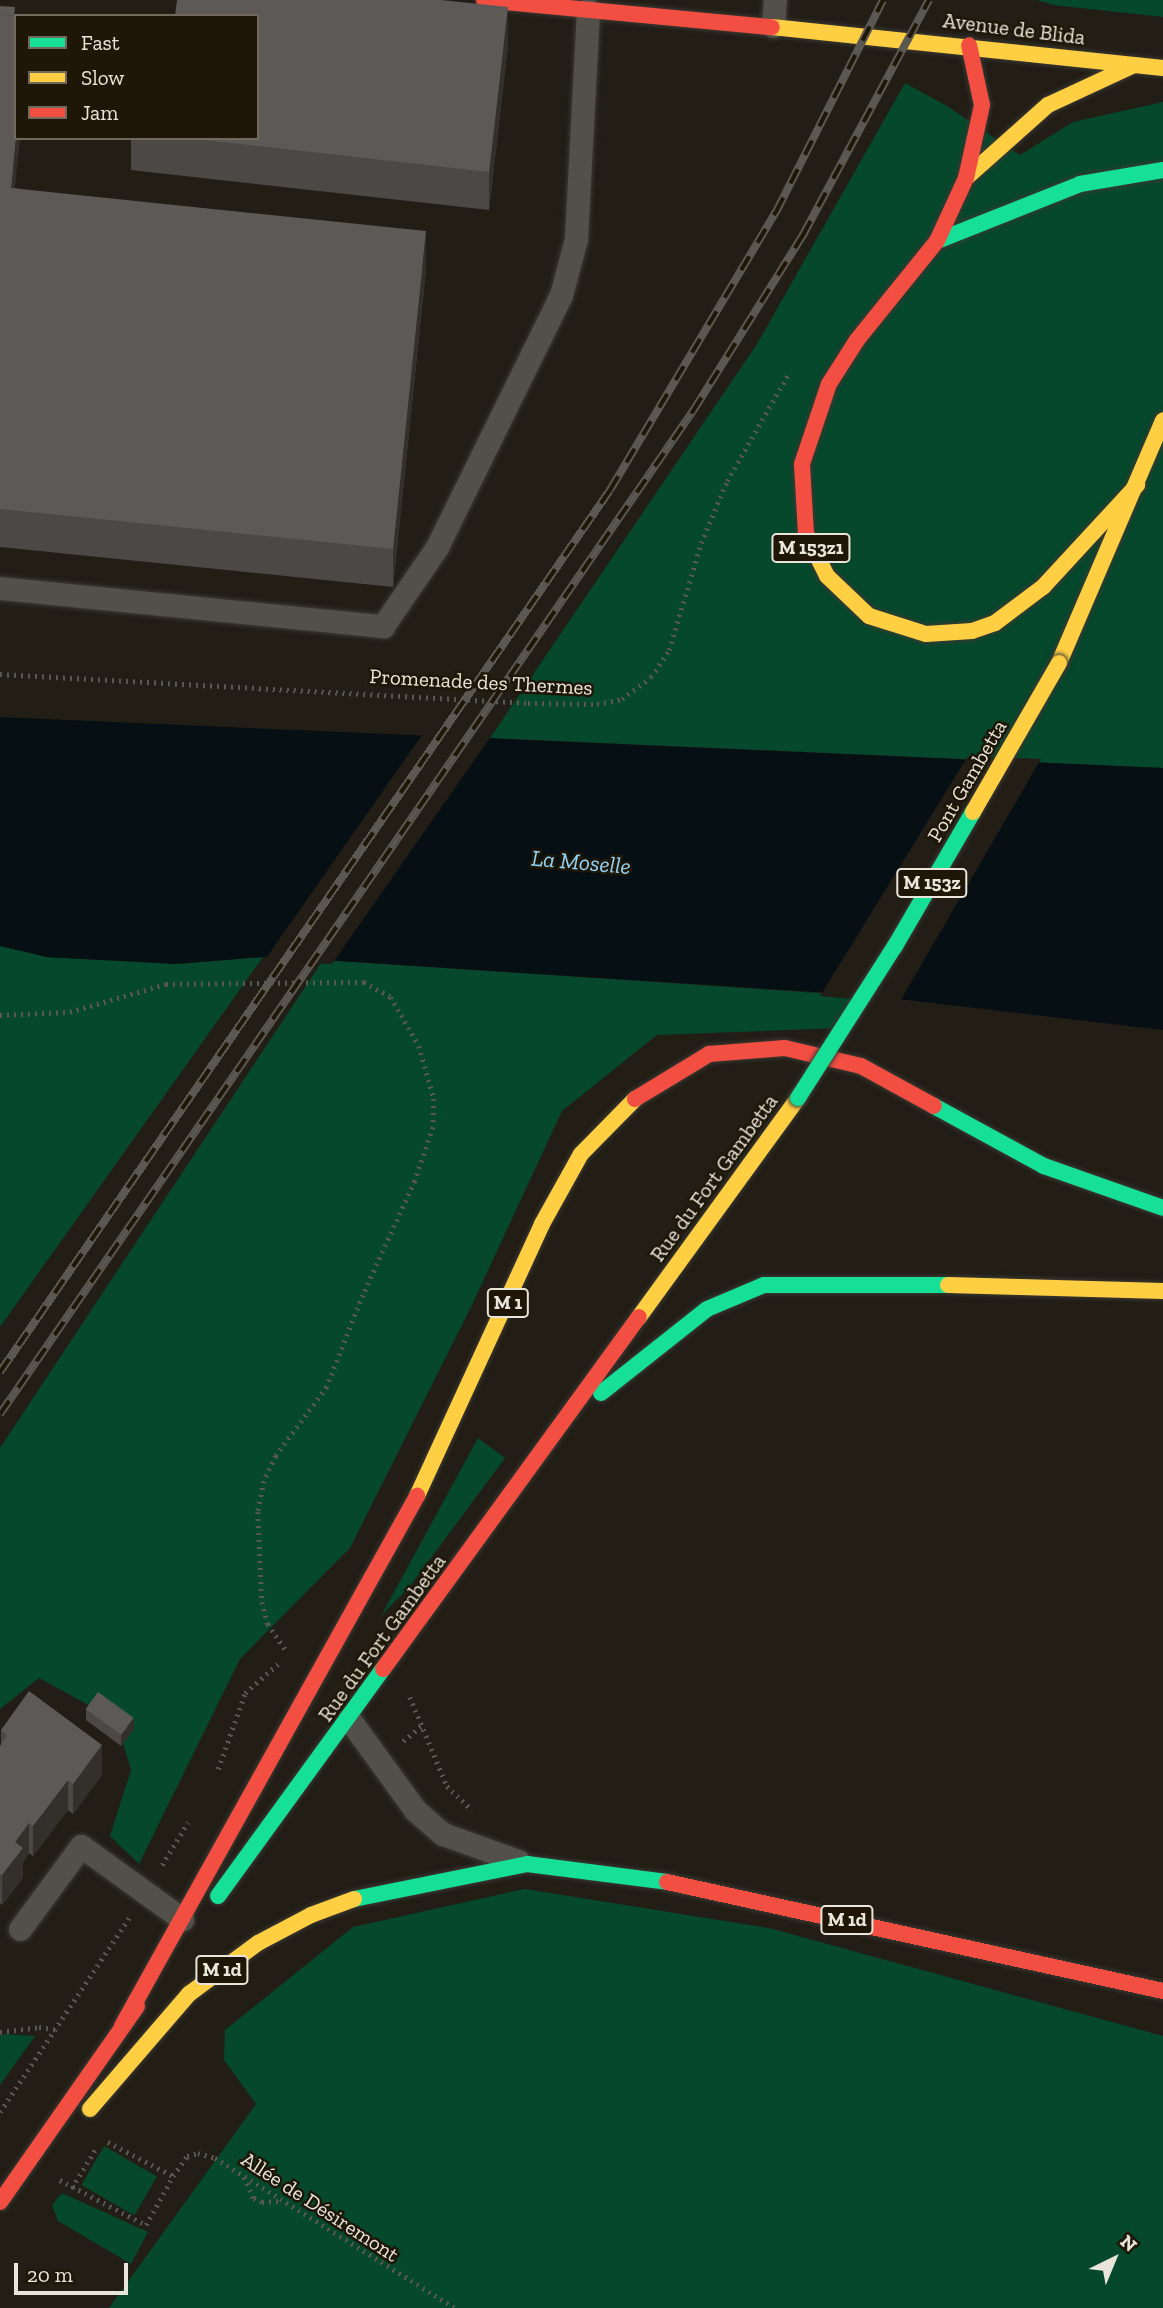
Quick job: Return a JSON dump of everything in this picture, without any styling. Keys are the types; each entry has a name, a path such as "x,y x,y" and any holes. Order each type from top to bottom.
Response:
{"main road":[{"name":"Avenue de Blida","path":"484,0 588,9 679,8 773,26 1163,68"},
{"name":"M 153z1","path":"969,45 979,76 982,106 966,178 937,241 857,340 829,384 810,430 799,492 803,525 827,576 869,617 926,634 972,631 995,623 1043,587 1137,485"},
{"name":"M 153z1","path":"966,178 1048,105 1134,65"},
{"path":"1134,65 1163,87"},
{"name":"M 153z1","path":"937,241 1080,184 1131,172 1163,170"},
{"name":"M 153z","path":"1137,485 1163,420"},
{"name":"Pont Gambetta","path":"798,1097 895,946 1059,663 1137,485"},
{"name":"M 1","path":"122,2026 437,1460 542,1224 581,1154 639,1095 709,1054 785,1048 861,1066 1044,1166 1163,1208"},
{"name":"Rue du Fort Gambetta","path":"0,2202 122,2026 349,1719 798,1097"},
{"name":"M 1","path":"563,1423 707,1309 764,1285 833,1282 1163,1291"},
{"name":"M 1d","path":"0,2210 189,1994 258,1943 311,1915 366,1895 527,1864 635,1876 752,1899 1163,1991"}],"lane":[{"path":"773,26 775,0"},
{"path":"0,588 383,626 437,547 561,295 576,239 588,9"},
{"name":"M 1d","path":"349,1719 415,1810 443,1834 527,1864"},
{"path":"20,1928 81,1846 182,1919"}],"path":[{"name":"Promenade des Thermes","path":"0,674 528,704 597,704 622,699 651,677 669,650 701,543 727,481 796,365"},
{"path":"0,1015 70,1012 166,984 364,982 391,997 419,1046 430,1073 433,1127 415,1181 362,1294 327,1387 276,1455 264,1481 258,1512 262,1602 268,1624 289,1655"},
{"path":"424,1724 447,1786 474,1812"},
{"path":"0,2032 39,2027 57,2030"},
{"path":"72,2188 102,2138 173,2176"},
{"name":"Allée de Désiremont","path":"39,2166 72,2188 146,2225 187,2156 198,2153 244,2177 455,2308"},
{"path":"244,2177 254,2198 262,2202 281,2201"}],"green space":[{"path":"1037,0 1163,0 1163,17 1053,5"},
{"path":"905,83 947,106 1020,155 1073,122 1163,102 1163,768 490,738 757,344"},
{"path":"0,946 47,957 176,964 263,957 0,1327"},
{"path":"323,960 864,996 840,1028 657,1035 562,1111 471,1307 350,1548 240,1659 139,1864 110,1836 131,1770 116,1720 39,1678 0,1709 0,1448"},
{"path":"478,1438 505,1458 411,1585 381,1616"},
{"path":"525,1889 769,1928 1163,2036 1163,2308 109,2308 256,2104 224,2060 225,2030 353,1927"},
{"path":"0,2036 35,2036 0,2085"},
{"path":"104,2146 157,2176 134,2215 81,2185"},
{"path":"62,2193 148,2232 131,2264 58,2221 52,2205"}],"water":[{"name":"La Moselle","path":"0,717 1163,768 1163,1030 864,995 263,957 176,964 47,957 0,946"}],"pier":[{"path":"424,732 492,735 332,964 264,961"},
{"path":"968,756 1041,759 899,1003 820,996"}],"building":[{"path":"177,0 441,0 508,7 489,172 206,140 259,140 259,14 175,14"},
{"path":"0,6 15,7 14,16 0,14"},
{"path":"0,14 14,16 16,140 11,188 426,231 393,549 0,509"},
{"path":"29,1691 102,1745 73,1784 68,1780 33,1826 29,1823 15,1842 23,1848 2,1875 0,1746 7,1735 1,1730"},
{"path":"98,1692 134,1718 121,1735 86,1709"}],"railway":[{"path":"0,1372 610,490 776,212 883,0"},
{"path":"0,1414 693,411 803,235 929,0"}],"traffic: fast":[{"path":"937,241 1080,184 1163,170"},
{"path":"798,1098 895,946 973,812"},
{"path":"934,1106 1044,1166 1163,1208"},
{"path":"601,1393 707,1309 764,1285 948,1285"},
{"path":"218,1896 383,1669"},
{"path":"354,1899 527,1864 667,1882"}],"traffic: slow":[{"path":"772,27 1163,68"},
{"path":"966,178 1048,105 1134,65"},
{"path":"1059,663 1163,420"},
{"path":"806,534 827,576 869,616 926,634 972,631 995,623 1043,587 1137,485"},
{"path":"973,812 1059,663"},
{"path":"639,1317 798,1098"},
{"path":"417,1496 542,1224 581,1154 635,1099"},
{"path":"948,1285 1163,1291"},
{"path":"90,2109 189,1994 258,1943 311,1915 354,1899"}],"traffic: jam":[{"path":"484,0 772,27"},
{"path":"806,534 802,464 829,384 857,340 937,241 966,178 982,105 969,45"},
{"path":"635,1099 709,1054 785,1048 861,1066 934,1106"},
{"path":"383,1669 639,1317"},
{"path":"122,2026 417,1496"},
{"path":"667,1882 1163,1991"},
{"path":"0,2202 137,2006"}]}
